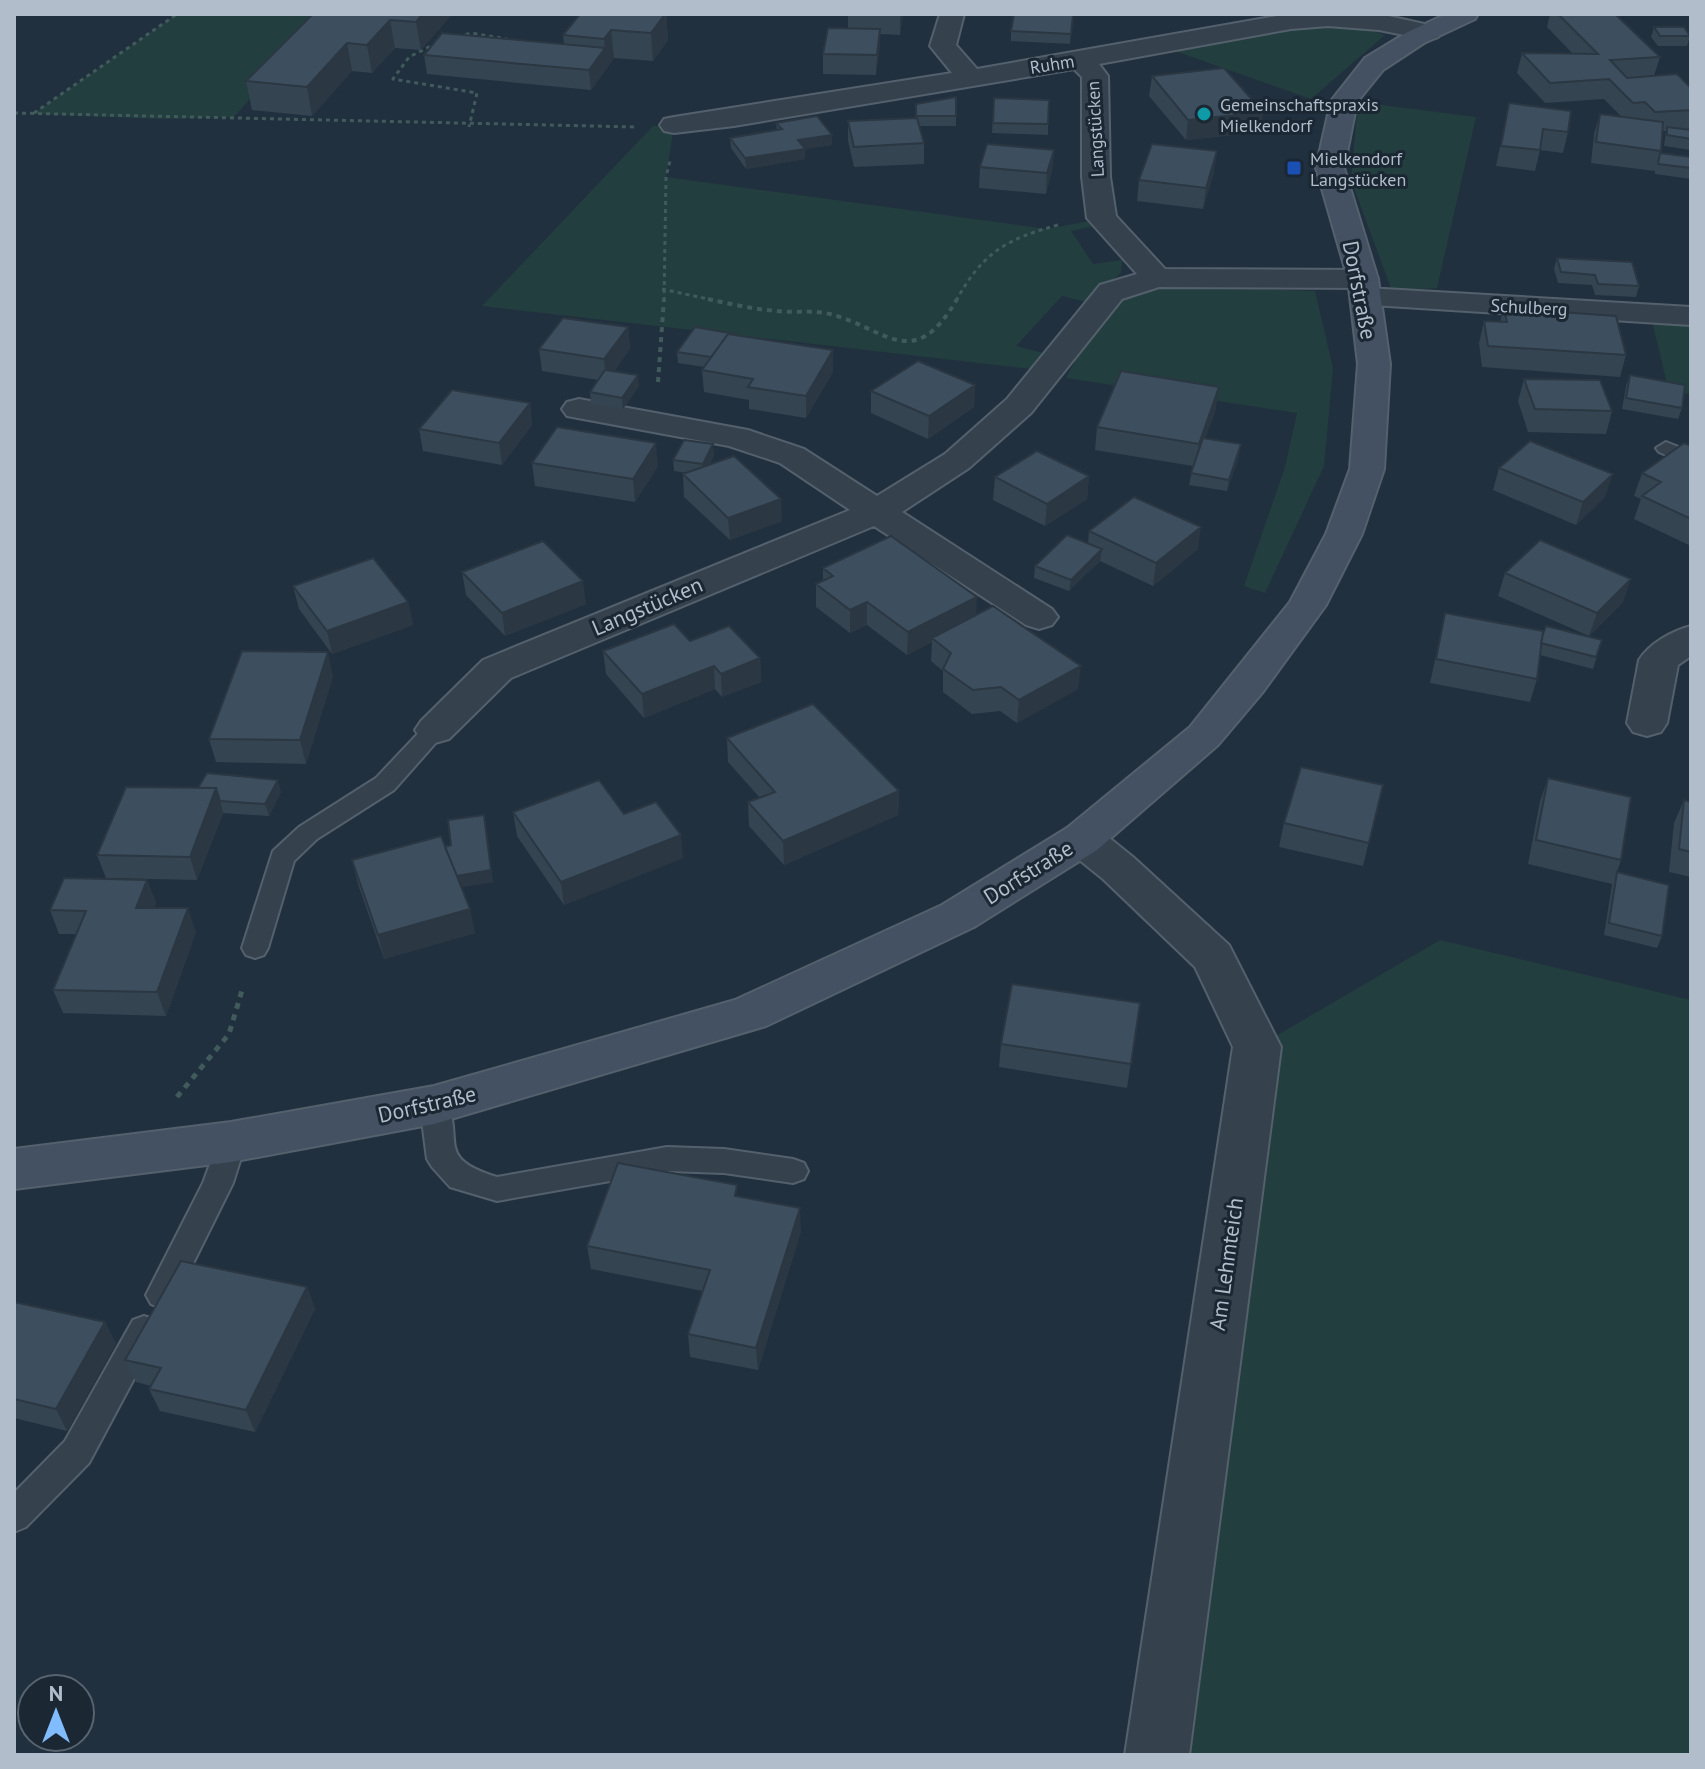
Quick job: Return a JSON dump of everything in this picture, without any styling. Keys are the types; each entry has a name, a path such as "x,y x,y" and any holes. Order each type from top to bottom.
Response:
{"street":[{"path":"952,14 943,46 970,78"},
{"name":"Ruhm","path":"674,125 734,118 1080,60 1286,18 1447,23"},
{"name":"Dorfstraße","path":"14,1169 231,1142 434,1105 749,1014 958,916 1082,839 1204,736 1248,684 1307,605 1344,534 1367,469 1374,364 1365,288 1330,168 1344,101 1374,64 1447,23"},
{"name":"Langstücken","path":"1080,60 1095,76 1096,177 1102,218"},
{"path":"1102,218 1157,278"},
{"name":"Langstücken","path":"435,730 497,669 878,511 957,461 1019,406 1111,292 1157,278 1365,288"},
{"name":"Schulberg","path":"1365,288 1691,316"},
{"path":"579,409 736,437 792,456 1039,617"},
{"path":"1647,723 1659,660 1691,638"},
{"name":"Am Lehmteich","path":"1082,839 1118,868 1213,957 1257,1047 1157,1755"}],"lane":[{"path":"1666,448 1691,460"},
{"path":"255,948 282,857 308,833 385,784 435,730"},
{"path":"434,1105 442,1159 461,1178 497,1189 667,1159 724,1161 793,1171"},
{"path":"14,1516 77,1452 187,1250 218,1183 231,1142"}],"path":[{"path":"33,114 177,14"},
{"path":"457,37 471,33 510,40"},
{"path":"443,40 409,57 393,79 477,93 469,127"},
{"path":"14,113 162,119 234,117 469,127 674,125 666,177 662,289 664,327 653,420"},
{"path":"662,289 778,311 816,310 890,340 921,338 951,313 975,268 1009,243 1044,228 1102,218"},
{"path":"169,1107 229,1034 255,948"}],"green space":[{"path":"177,14 324,14 234,117 162,119 33,114"},
{"path":"1354,24 1385,35 1311,99 1175,51 1304,25"},
{"path":"1358,102 1476,117 1437,288 1392,291 1351,180"},
{"path":"674,125 666,177 1047,229 1089,221 1095,226 1071,231 1093,264 1122,260 1121,273 1086,302 1062,296 1016,346 1043,353 1032,369 482,306 653,126"},
{"path":"1162,286 1315,291 1333,368 1324,466 1265,593 1244,586 1285,467 1297,413 1066,378 1077,357 1123,299"},
{"path":"1650,313 1691,316 1691,394 1669,392"},
{"path":"1440,940 1691,1000 1691,1755 1157,1755 1257,1047"}],"building":[{"path":"313,14 423,14 416,22 390,20 367,45 347,43 307,87 246,81"},
{"path":"580,14 665,14 651,33 611,30 604,39 563,35"},
{"path":"1014,14 1073,15 1071,34 1011,31"},
{"path":"1558,14 1615,14 1660,57 1610,60 1627,78 1677,74 1691,88 1691,110 1655,112 1645,102 1633,103 1609,79 1550,83 1522,53 1598,54"},
{"path":"1654,27 1684,27 1690,36 1660,36"},
{"path":"828,28 880,29 877,55 823,54"},
{"path":"442,33 605,48 589,70 424,55"},
{"path":"1224,68 1263,112 1188,120 1152,76"},
{"path":"956,97 956,116 916,116 916,104"},
{"path":"994,98 1049,100 1048,124 993,123"},
{"path":"1509,103 1571,111 1568,132 1543,129 1540,150 1501,146"},
{"path":"1600,114 1663,122 1661,151 1596,142"},
{"path":"817,116 832,135 798,140 805,149 745,158 730,138 782,129 776,123"},
{"path":"917,118 924,143 854,147 848,121"},
{"path":"1667,127 1691,130 1691,139 1667,135"},
{"path":"987,144 1054,150 1047,173 980,167"},
{"path":"1152,144 1217,151 1206,188 1139,180"},
{"path":"1660,153 1691,157 1691,168 1658,164"},
{"path":"1557,258 1632,262 1639,286 1598,284 1595,275 1561,272"},
{"path":"1504,308 1616,316 1626,355 1488,346 1484,321 1507,322"},
{"path":"563,318 628,327 604,359 539,349"},
{"path":"695,327 735,334 728,334 711,357 677,352"},
{"path":"728,334 833,350 806,396 748,387 753,379 702,370"},
{"path":"918,361 975,385 929,416 871,391"},
{"path":"605,370 638,375 622,398 590,392"},
{"path":"1121,371 1219,387 1199,444 1097,427"},
{"path":"1630,375 1685,385 1682,408 1626,398"},
{"path":"1524,379 1600,380 1612,411 1535,409"},
{"path":"452,390 530,403 499,443 419,429"},
{"path":"557,427 656,443 633,479 532,463"},
{"path":"1203,438 1241,444 1229,480 1191,473"},
{"path":"684,440 713,444 703,464 673,460"},
{"path":"1530,441 1613,474 1583,502 1499,468"},
{"path":"1684,443 1691,446 1691,519 1642,496 1661,482 1642,473"},
{"path":"1037,451 1089,476 1047,504 995,477"},
{"path":"734,456 781,499 728,518 683,474"},
{"path":"1134,497 1201,527 1156,563 1089,531"},
{"path":"1067,535 1102,549 1071,580 1035,566"},
{"path":"891,536 977,597 908,632 867,602 850,610 816,584 833,576 823,568"},
{"path":"1540,540 1631,579 1597,613 1505,573"},
{"path":"543,541 583,581 502,613 462,572"},
{"path":"373,558 408,602 327,631 293,586"},
{"path":"993,606 1081,666 1019,700 1001,687 973,690 943,669 951,653 932,638"},
{"path":"1445,613 1543,631 1537,679 1436,659"},
{"path":"674,624 690,641 729,626 760,658 721,674 714,666 642,694 603,651"},
{"path":"1546,626 1602,640 1596,657 1541,643"},
{"path":"242,651 328,652 300,740 209,739"},
{"path":"813,704 899,791 783,841 748,802 775,792 727,738"},
{"path":"1301,767 1383,785 1369,843 1284,823"},
{"path":"207,773 278,780 265,804 220,801 216,788 198,788"},
{"path":"1548,778 1631,797 1621,860 1536,840"},
{"path":"599,780 624,814 656,802 681,835 561,882 513,812"},
{"path":"126,787 216,788 190,857 97,855"},
{"path":"1684,800 1691,802 1691,852 1679,849"},
{"path":"484,815 491,870 457,876 445,847 451,845 448,820"},
{"path":"441,836 470,909 378,935 352,860"},
{"path":"1617,872 1669,885 1662,936 1609,923"},
{"path":"64,878 147,880 136,908 188,908 157,992 53,990 86,911 50,910"},
{"path":"1012,984 1140,1003 1131,1064 1001,1044"},
{"path":"618,1163 737,1185 735,1196 800,1208 756,1348 688,1334 710,1270 587,1246"},
{"path":"181,1261 307,1287 246,1410 149,1389 161,1368 125,1360"},
{"path":"14,1302 105,1322 56,1409 14,1399"}],"place":[{"name":"Gemeinschaftspraxis Mielkendorf","path":"1204,114"},
{"name":"Mielkendorf Langstücken","path":"1294,168"}]}
